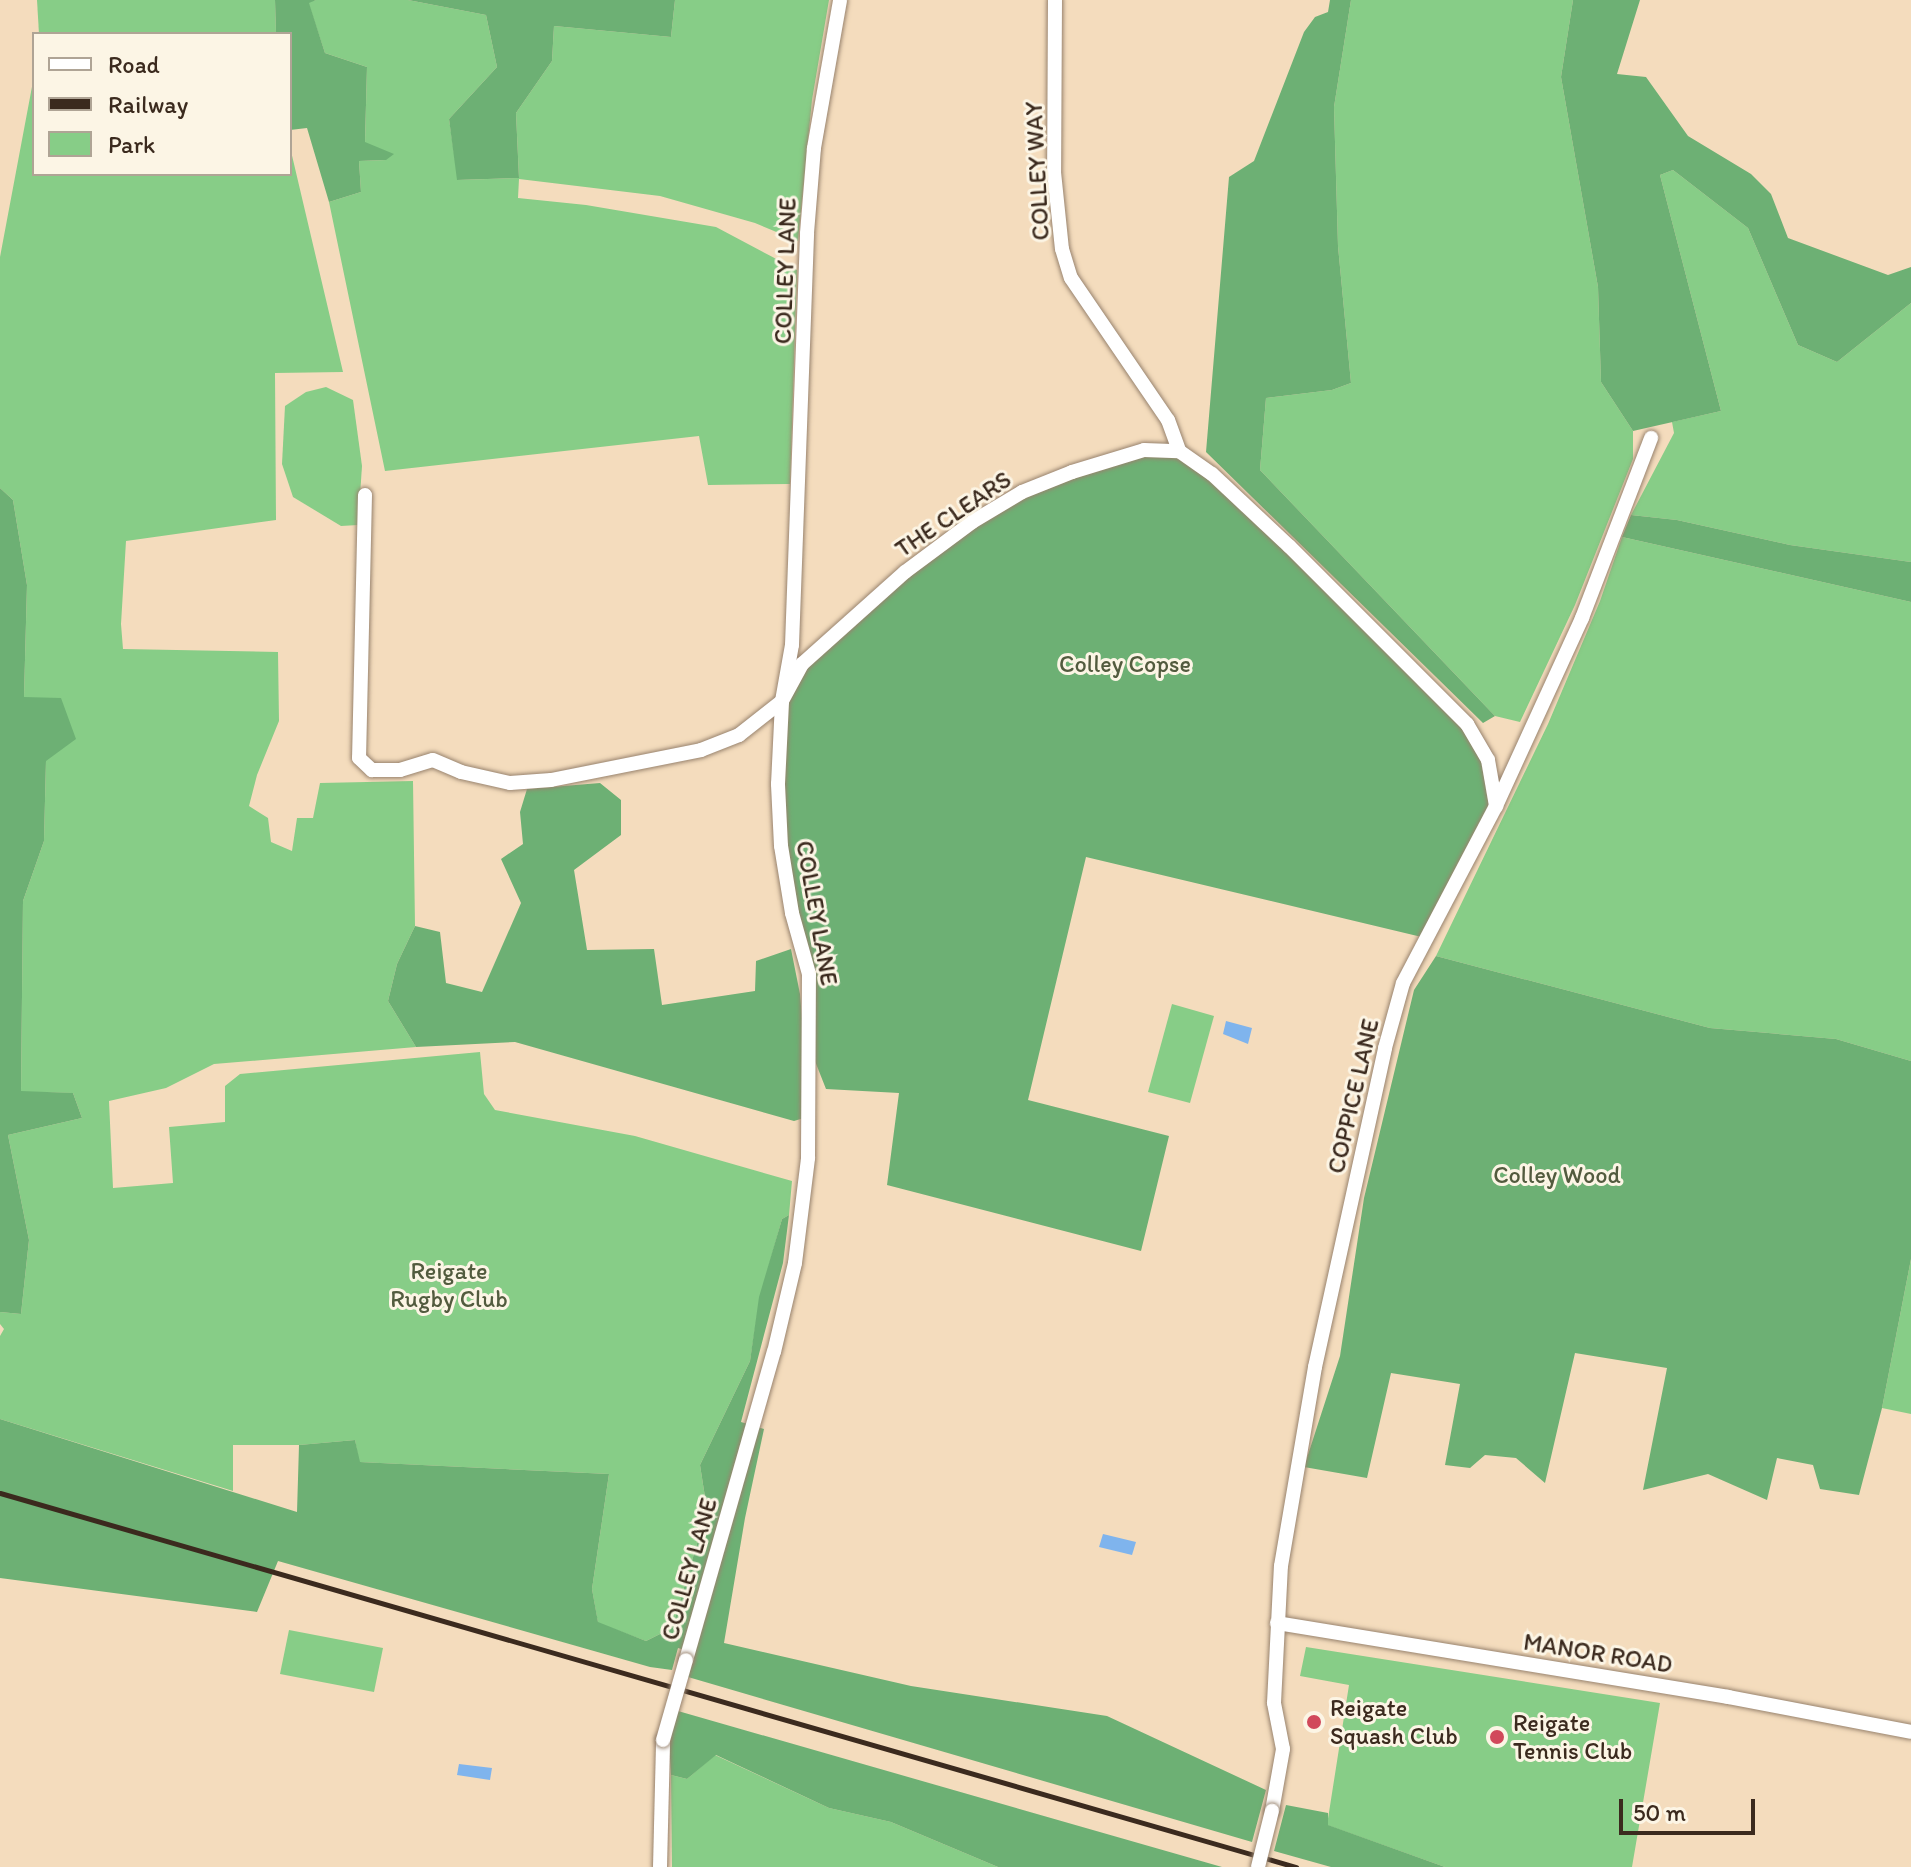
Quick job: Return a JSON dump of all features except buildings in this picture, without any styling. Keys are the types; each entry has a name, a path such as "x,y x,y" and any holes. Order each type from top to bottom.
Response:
{"street":[{"name":"COLLEY LANE","path":"660,1867 663,1740 774,1352 795,1263 808,1158 809,974 792,913 781,846 778,784 782,701 793,631 813,162 840,0"},
{"name":"COLLEY WAY","path":"1055,0 1054,172 1062,249 1071,278 1168,420 1179,451"},
{"name":"COPPICE LANE","path":"1258,1867 1283,1749 1274,1703 1281,1566 1315,1367 1385,1048 1403,983 1496,806 1582,618 1651,438"},
{"name":"THE CLEARS","path":"365,495 359,758 372,770 400,770 433,760 461,772 510,783 588,774 701,750 739,735 782,701 802,664 905,572 972,522 1022,492 1072,472 1144,450 1179,451"},
{"path":"1179,451 1212,474 1289,546 1467,724 1488,760 1496,806"},
{"name":"MANOR ROAD","path":"1277,1623 1728,1697 1911,1732"}],"green space":[{"path":"37,0 275,0 276,32 39,32"},
{"path":"275,0 316,0 309,3 325,53 367,67 365,142 394,154 386,160 359,161 361,192 329,202 307,128 292,130 292,32 276,32"},
{"path":"408,0 486,15 497,67 449,119 458,180 519,178 516,113 552,61 554,26 671,37 675,0 829,0 812,100 798,241 755,223 660,196 519,179 518,198 586,205 716,227 797,270 790,484 708,485 699,436 385,471 329,202 361,192 359,161 386,160 365,143 367,67 325,53 308,2"},
{"path":"408,0 675,0 671,37 554,26 552,61 516,113 519,178 457,180 449,119 497,67 486,15"},
{"path":"1330,0 1351,0 1334,107 1338,246 1351,383 1332,390 1266,398 1260,470 1495,716 1483,723 1206,452 1229,177 1254,161 1304,32 1315,17 1328,12"},
{"path":"1351,0 1573,0 1561,77 1598,287 1601,382 1633,431 1633,459 1575,605 1520,722 1495,716 1260,470 1266,398 1332,390 1351,383 1338,246 1334,107"},
{"path":"1573,0 1640,0 1617,74 1646,77 1688,136 1751,174 1771,194 1788,238 1888,275 1911,267 1911,303 1837,362 1798,345 1748,228 1673,170 1660,175 1721,411 1633,431 1601,382 1598,287 1561,77"},
{"name":"Reigate Rugby Club","path":"32,87 32,176 292,176 292,155 343,372 275,373 276,520 126,541 121,624 123,649 278,652 279,721 257,775 249,806 268,818 271,842 292,851 297,818 313,818 320,783 413,781 415,926 397,964 388,1001 416,1047 214,1064 166,1088 109,1101 113,1188 173,1183 169,1127 225,1122 225,1086 240,1074 480,1052 484,1094 495,1110 635,1136 792,1181 789,1215 782,1219 760,1297 750,1361 700,1465 707,1510 672,1628 646,1641 598,1623 592,1589 609,1474 359,1462 355,1440 299,1445 233,1445 233,1491 0,1419 0,1336 4,1329 0,1324 0,1312 21,1314 29,1240 8,1135 82,1118 73,1093 21,1092 23,901 44,841 46,761 24,697 27,585 13,500 0,488 0,257"},
{"path":"1673,170 1748,228 1798,345 1837,362 1911,303 1911,562 1790,545 1677,520 1631,515 1674,433 1672,422 1721,411 1660,175"},
{"path":"326,387 353,400 362,466 358,525 341,526 293,497 282,464 285,406 306,392"},
{"name":"Colley Copse","path":"1144,450 1179,451 1467,724 1488,760 1496,806 1430,939 1086,857 1028,1100 1169,1136 1141,1251 887,1185 899,1093 826,1089 811,1051 809,974 781,846 782,701 802,664 877,600 1022,492"},
{"path":"0,488 13,500 27,585 24,697 61,698 76,739 46,761 44,841 23,901 21,1091 73,1093 82,1118 8,1135 29,1240 21,1314 0,1312"},
{"path":"1631,515 1677,520 1790,545 1911,562 1911,602 1622,537"},
{"path":"1622,537 1911,602 1911,1061 1836,1039 1710,1028 1436,956 1548,724 1600,601"},
{"path":"600,783 621,800 621,835 574,870 587,950 654,949 662,1005 755,991 756,961 791,949 800,994 805,1054 804,1118 794,1121 515,1042 416,1047 388,1001 397,964 415,926 440,932 446,983 482,992 521,903 501,859 523,844 520,812 527,789"},
{"name":"Colley Wood","path":"1436,956 1710,1028 1836,1039 1911,1061 1911,1259 1882,1408 1859,1495 1820,1489 1813,1465 1777,1458 1767,1500 1708,1474 1643,1490 1667,1368 1575,1353 1545,1483 1516,1458 1485,1455 1470,1468 1445,1465 1460,1384 1391,1373 1367,1478 1304,1467 1340,1356 1364,1198 1414,990"},
{"path":"1172,1004 1214,1016 1190,1103 1148,1092"},
{"path":"789,1215 783,1263 741,1422 764,1429 724,1643 911,1686 1107,1716 1266,1790 1252,1842 688,1677 695,1653 678,1648 672,1670 650,1667 278,1561 257,1612 0,1578 0,1419 297,1512 299,1445 355,1440 360,1462 609,1474 592,1589 598,1622 646,1641 672,1628 707,1510 700,1465 750,1361 759,1297 782,1219"},
{"path":"1911,1259 1911,1414 1882,1408"},
{"path":"289,1630 383,1648 374,1692 280,1674"},
{"name":"Reigate Tennis Club","path":"1306,1647 1660,1703 1632,1867 1445,1867 1327,1825 1349,1685 1300,1676"},
{"path":"678,1711 1222,1867 998,1867 891,1822 829,1808 716,1755 687,1779 671,1775 669,1741"},
{"path":"715,1755 829,1808 891,1822 998,1867 672,1867 671,1775 687,1779"},
{"path":"1286,1805 1328,1813 1328,1825 1445,1867 1331,1867 1274,1851"}],"water":[{"path":"1226,1021 1252,1028 1248,1044 1223,1034"},
{"path":"1103,1534 1136,1542 1132,1555 1099,1547"},
{"path":"459,1764 492,1768 490,1780 457,1775"}],"railway":[{"path":"0,1493 1296,1867"}],"place":[{"name":"Reigate Squash Club","path":"1314,1722"},
{"name":"Reigate Tennis Club","path":"1497,1737"}]}
